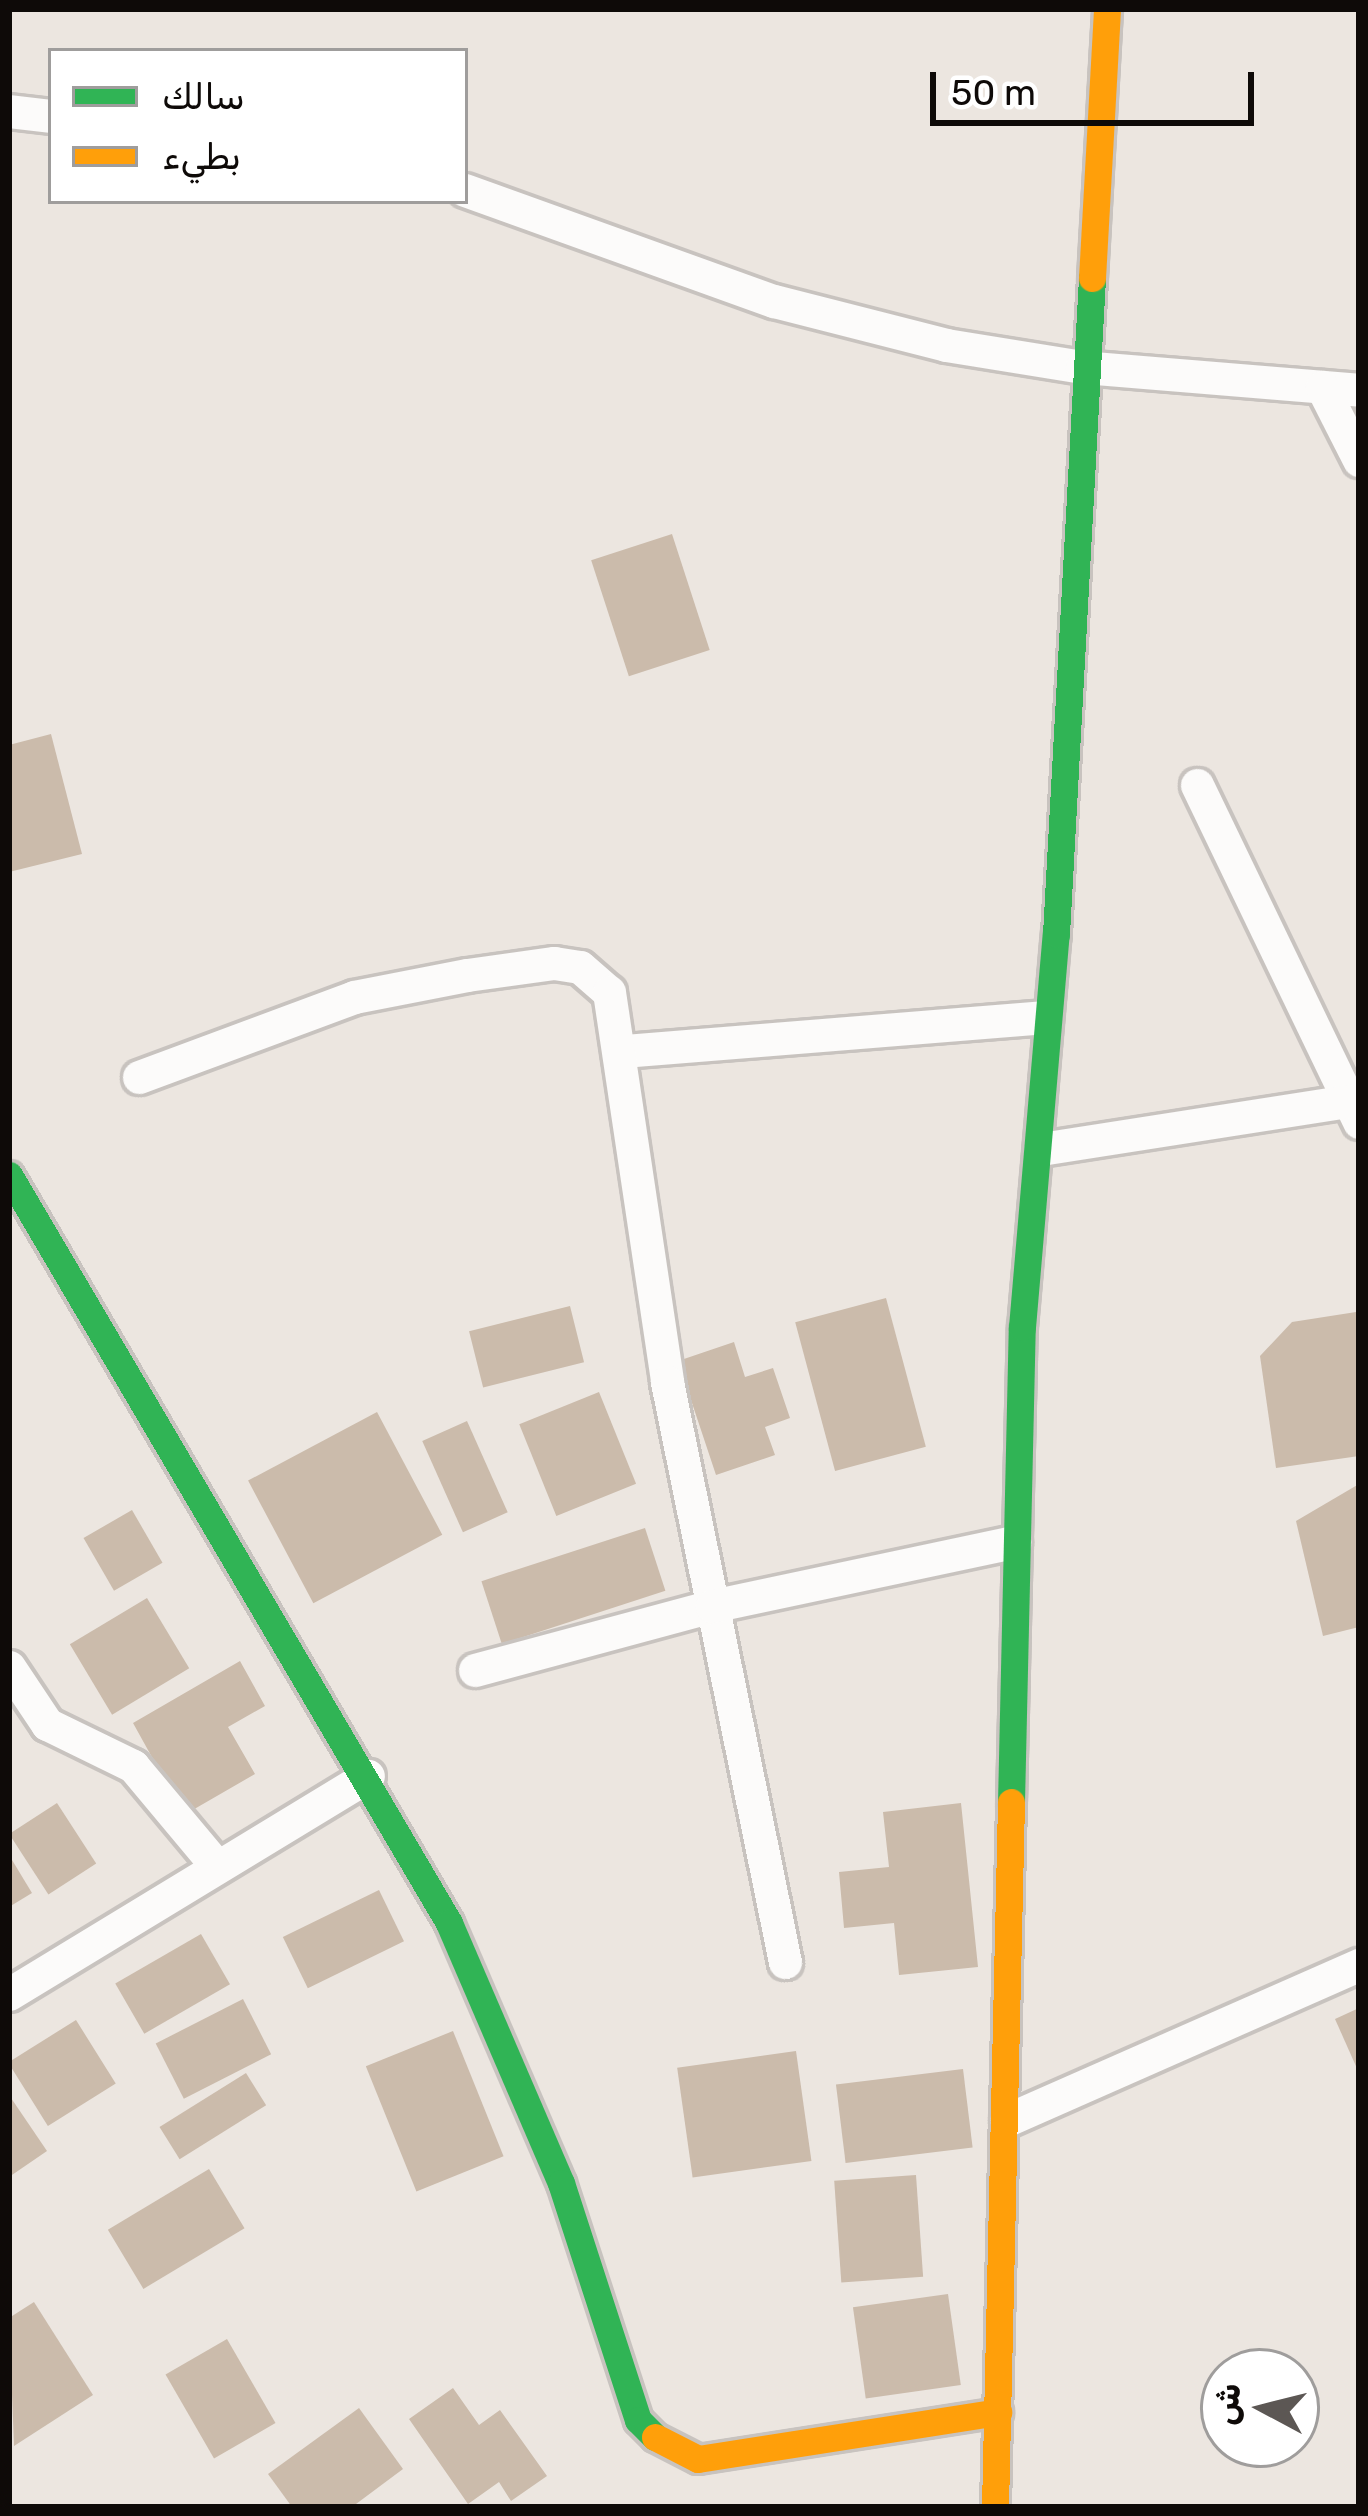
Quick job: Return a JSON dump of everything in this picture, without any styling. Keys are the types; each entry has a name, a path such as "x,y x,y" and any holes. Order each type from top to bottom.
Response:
{"street":[{"path":"995,2507 1007,2120 1014,1542 1107,9"},
{"path":"9,111 48,116"},
{"path":"468,191 774,301 1082,367 1359,390"},
{"path":"1322,387 1359,460"},
{"path":"1041,1149 1354,1112 1197,785"},
{"path":"139,1077 354,997 554,963 580,967 610,992 623,1051 652,1293 785,1962"},
{"path":"623,1051 1045,1018"},
{"path":"9,1175 368,1776 449,1923 561,2183 638,2420 664,2446 698,2459 998,2412"},
{"path":"475,1670 712,1606 1014,1542"},
{"path":"9,1667 47,1724 133,1766 214,1863"},
{"path":"9,1994 214,1863 368,1776"},
{"path":"1007,2120 1359,1965"}],"building":[{"path":"672,534 710,650 629,676 591,560"},
{"path":"51,734 82,854 9,872 9,745"},
{"path":"886,1298 926,1447 835,1471 795,1322"},
{"path":"570,1306 584,1362 483,1387 469,1331"},
{"path":"1356,1312 1359,1456 1276,1468 1260,1356 1292,1322"},
{"path":"734,1342 745,1377 773,1368 790,1418 765,1427 775,1455 716,1475 678,1361"},
{"path":"599,1392 636,1484 556,1516 519,1424"},
{"path":"377,1412 442,1535 313,1603 248,1481"},
{"path":"467,1421 508,1512 463,1532 422,1441"},
{"path":"1359,1484 1359,1627 1323,1636 1296,1521"},
{"path":"132,1510 162,1563 114,1591 84,1538"},
{"path":"645,1528 665,1591 502,1644 481,1581"},
{"path":"147,1598 189,1668 112,1715 70,1644"},
{"path":"240,1661 265,1706 228,1727 255,1774 184,1815 133,1723"},
{"path":"57,1803 96,1863 48,1894 9,1834"},
{"path":"961,1803 978,1967 899,1975 894,1923 844,1928 839,1872 889,1867 883,1812"},
{"path":"9,1855 32,1893 9,1907"},
{"path":"379,1890 404,1941 308,1988 283,1937"},
{"path":"201,1934 230,1984 144,2034 115,1984"},
{"path":"243,1999 271,2054 184,2099 156,2043"},
{"path":"1359,2008 1359,2073 1335,2019"},
{"path":"76,2020 116,2084 48,2126 9,2062"},
{"path":"453,2031 504,2156 416,2191 366,2066"},
{"path":"796,2051 811,2161 693,2178 677,2068"},
{"path":"963,2069 973,2147 846,2163 836,2085"},
{"path":"246,2073 266,2105 180,2159 159,2127"},
{"path":"9,2095 47,2151 9,2177"},
{"path":"209,2169 245,2228 143,2289 108,2230"},
{"path":"916,2175 923,2277 841,2282 834,2181"},
{"path":"948,2294 961,2385 866,2398 853,2307"},
{"path":"34,2302 93,2395 14,2446 9,2318"},
{"path":"227,2339 275,2423 214,2459 166,2374"},
{"path":"453,2388 479,2425 500,2410 547,2476 511,2501 499,2482 468,2504 409,2419"},
{"path":"359,2408 403,2469 352,2507 292,2507 268,2474"}],"traffic: fast":[{"path":"1011,1802 1022,1327 1056,934 1092,278"},
{"path":"9,1175 449,1923 561,2183 638,2420 655,2437"}],"traffic: slow":[{"path":"1092,278 1107,9"},
{"path":"995,2507 1011,1802"},
{"path":"655,2437 698,2459 998,2412"}]}
